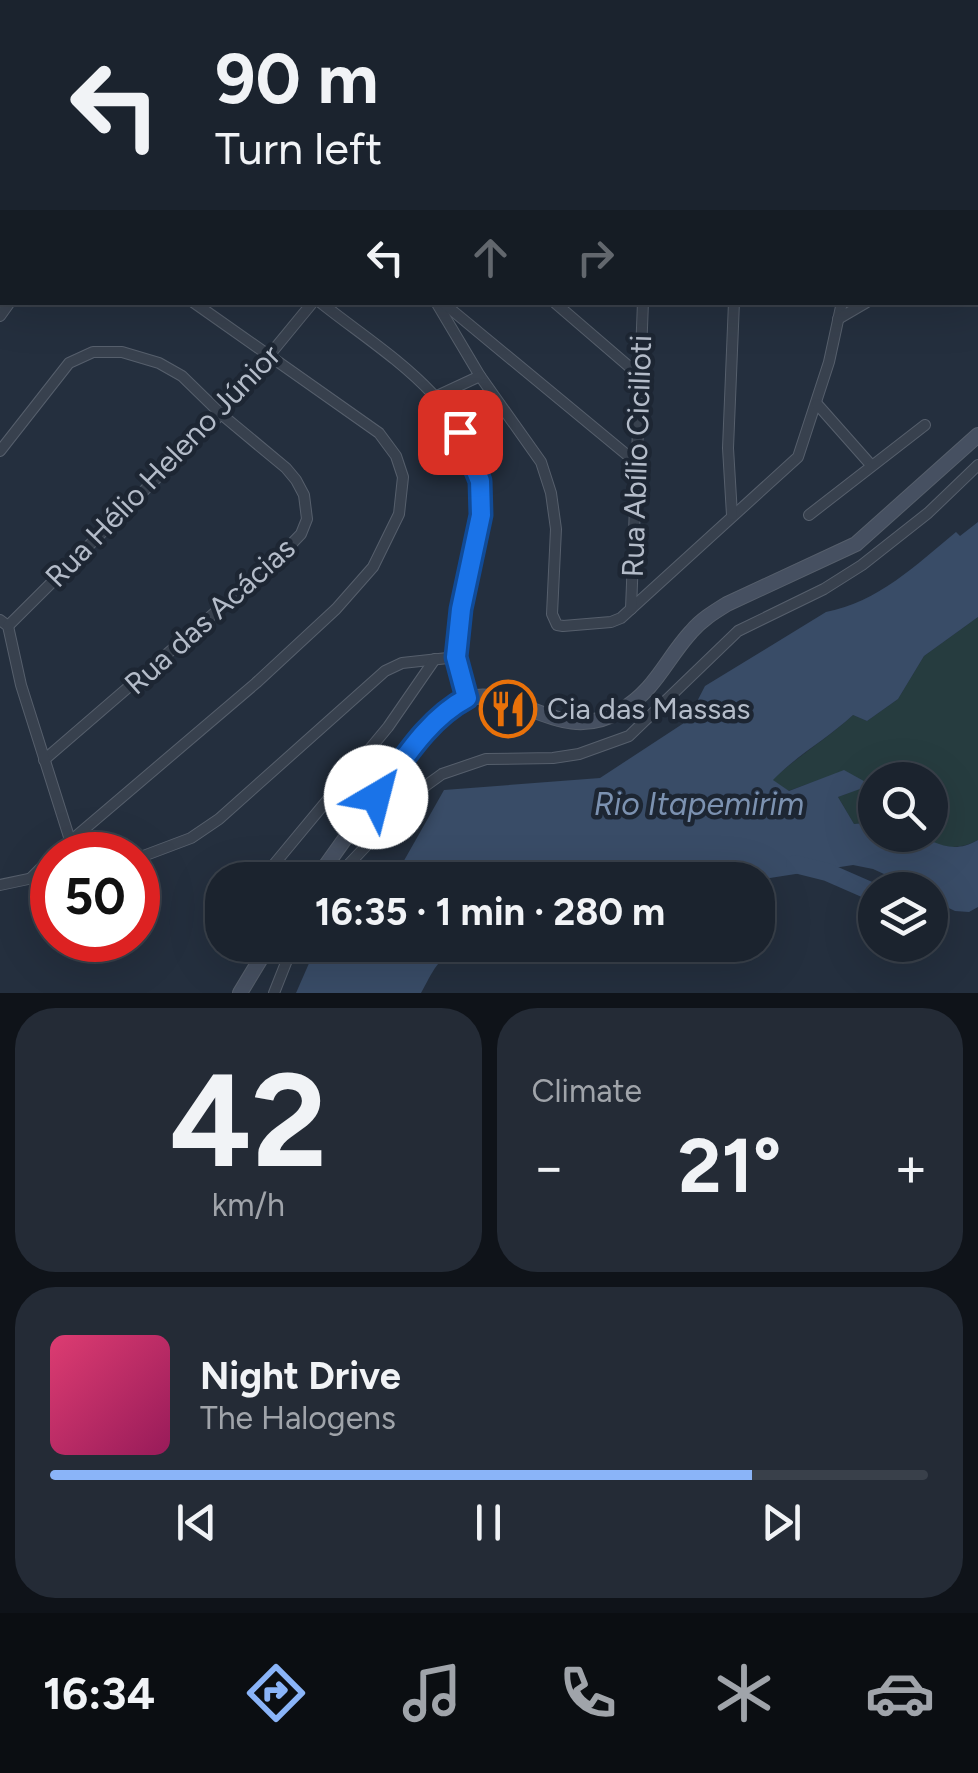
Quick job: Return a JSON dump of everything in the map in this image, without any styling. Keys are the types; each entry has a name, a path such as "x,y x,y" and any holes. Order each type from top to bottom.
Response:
{"main road":[{"path":"328,862 448,708 467,698 499,700 538,714 591,723 621,711 666,669 691,631 708,616 856,544 978,435"},
{"path":"242,992 259,962"}],"street":[{"path":"80,832 131,793 336,609 373,567 399,514 403,477 396,456 380,433 197,305"},
{"name":"Rua Hélio Heleno Júnior","path":"4,623 221,414 314,305"},
{"path":"320,305 437,396 460,432 480,481 481,515 461,609 456,657 467,698"},
{"path":"441,305 480,376 541,462 552,493 556,528 552,614 554,621 563,626 611,622 631,609 798,457 817,404 841,305"},
{"path":"443,305 638,464"},
{"path":"557,305 640,376"},
{"name":"Rua Abílio Cicilioti","path":"631,609 644,305"},
{"path":"838,318 861,305"},
{"path":"732,515 728,448 734,308"},
{"name":"Rua das Acácias","path":"0,451 69,364 93,352 122,352 159,363 182,376 286,468 296,480 306,506 307,518 301,534 208,622 44,760"},
{"path":"437,396 480,376"},
{"path":"817,404 871,464"},
{"path":"809,515 925,425"},
{"path":"351,862 417,792 442,774 486,759 579,754 629,736 738,631 824,589 862,565 928,513 978,465"},
{"path":"946,466 959,483"},
{"path":"4,623 67,832"},
{"path":"160,850 191,838 219,819 384,671 402,662 456,657"},
{"path":"276,862 388,727 435,659"},
{"path":"0,885 30,878"},
{"path":"274,993 286,962"}],"green space":[{"path":"978,617 978,840 948,846 948,762 858,762 858,779 844,771 788,791 772,780 853,715 867,721 898,699 924,656"},
{"path":"858,789 858,824 854,824 838,797"}],"water":[{"name":"Rio Itapemirim","path":"978,522 978,617 924,656 898,699 867,721 853,715 773,780 789,791 844,770 858,778 858,790 838,797 854,824 858,824 858,852 948,852 948,846 978,840 978,907 969,912 948,908 948,872 880,872 853,865 775,877 775,862 403,862 444,790 600,778 687,721 705,686 826,612 879,591 956,532 960,536"},
{"path":"310,962 440,962 421,993 296,993"}],"waterway":[{"name":"Rio Itapemirim","path":"795,864 858,886"}],"place":[{"name":"Cia das Massas","path":"508,709"}],"route":[{"path":"376,797 432,724 448,708 467,698 456,657 461,609 481,515 480,481 460,432"}]}
